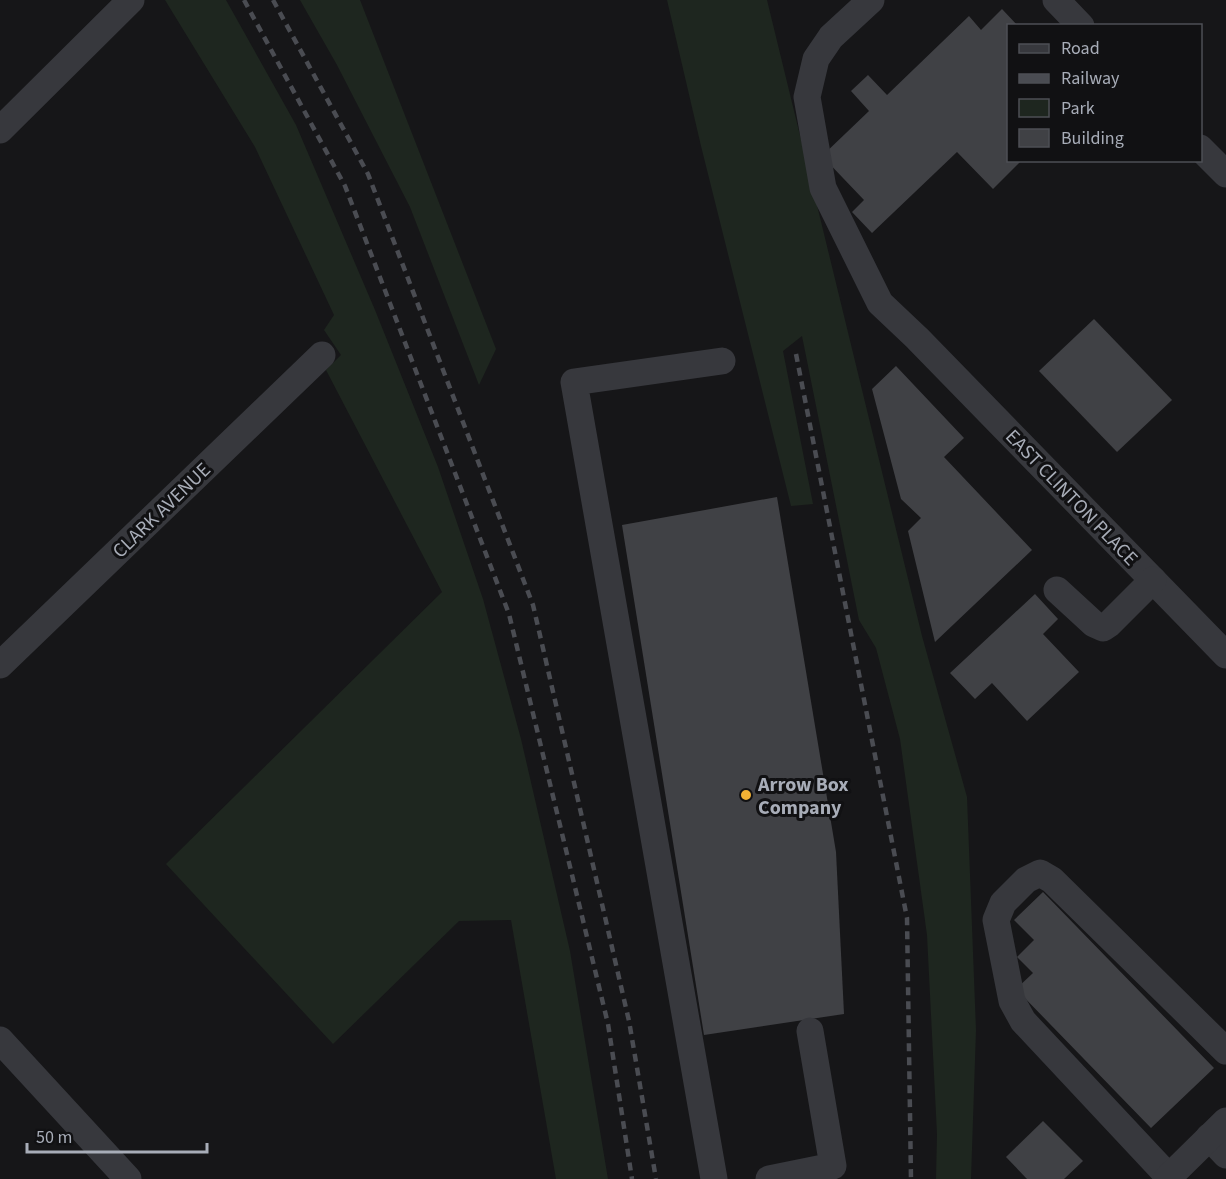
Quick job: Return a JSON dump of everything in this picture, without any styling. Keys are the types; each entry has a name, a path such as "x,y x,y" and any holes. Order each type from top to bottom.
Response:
{"street":[{"path":"0,130 130,0"},
{"name":"EAST CLINTON PLACE","path":"871,0 831,37 816,59 807,97 823,188 880,303 1226,655"},
{"path":"1056,0 1079,24"},
{"path":"1202,150 1226,174"},
{"name":"CLARK AVENUE","path":"0,665 322,354"},
{"path":"714,1179 574,382 722,361"},
{"path":"1057,590 1094,624 1103,628 1153,580"},
{"path":"1220,1138 1168,1178 1023,1021 1012,1001 996,920 1003,903 1026,880 1040,873 1052,880 1226,1051"},
{"path":"770,1179 833,1166 810,1031"},
{"path":"0,1040 128,1179"}],"green space":[{"path":"165,0 226,0 296,125 375,310 438,467 483,599 521,739 570,951 608,1179 556,1179 511,920 459,921 333,1044 166,864 442,592 326,370 341,355 324,330 334,315 255,147"},
{"path":"300,0 360,0 496,349 479,385 410,207 337,65"},
{"path":"667,0 767,0 922,636 967,797 976,1030 971,1179 936,1179 937,1134 927,935 900,739 876,648 859,620 802,336 783,351 813,504 791,506"}],"building":[{"path":"1002,9 1016,24 1007,24 1007,162 1020,162 993,189 957,152 872,233 852,212 864,200 822,156 869,111 851,91 868,75 887,95 969,16 981,30"},
{"path":"1094,319 1172,400 1117,452 1039,371"},
{"path":"896,366 964,438 944,457 1032,550 935,642 908,531 921,518 901,499 872,389"},
{"name":"Arrow Box Company","path":"777,497 836,852 844,1014 704,1035 622,525"},
{"path":"1035,594 1058,619 1043,634 1079,672 1027,721 992,683 975,699 950,673"},
{"path":"1043,892 1214,1068 1151,1128 1016,989 1033,973 1017,957 1034,940 1014,920"},
{"path":"1043,1121 1083,1161 1064,1179 1027,1179 1006,1157"}],"railway":[{"path":"244,0 345,186 509,614 608,1024 632,1179"},
{"path":"273,0 368,174 533,605 629,1021 656,1179"},
{"path":"796,354 907,918 911,1179"}],"place":[{"name":"Arrow Box Company","path":"746,795"}]}
